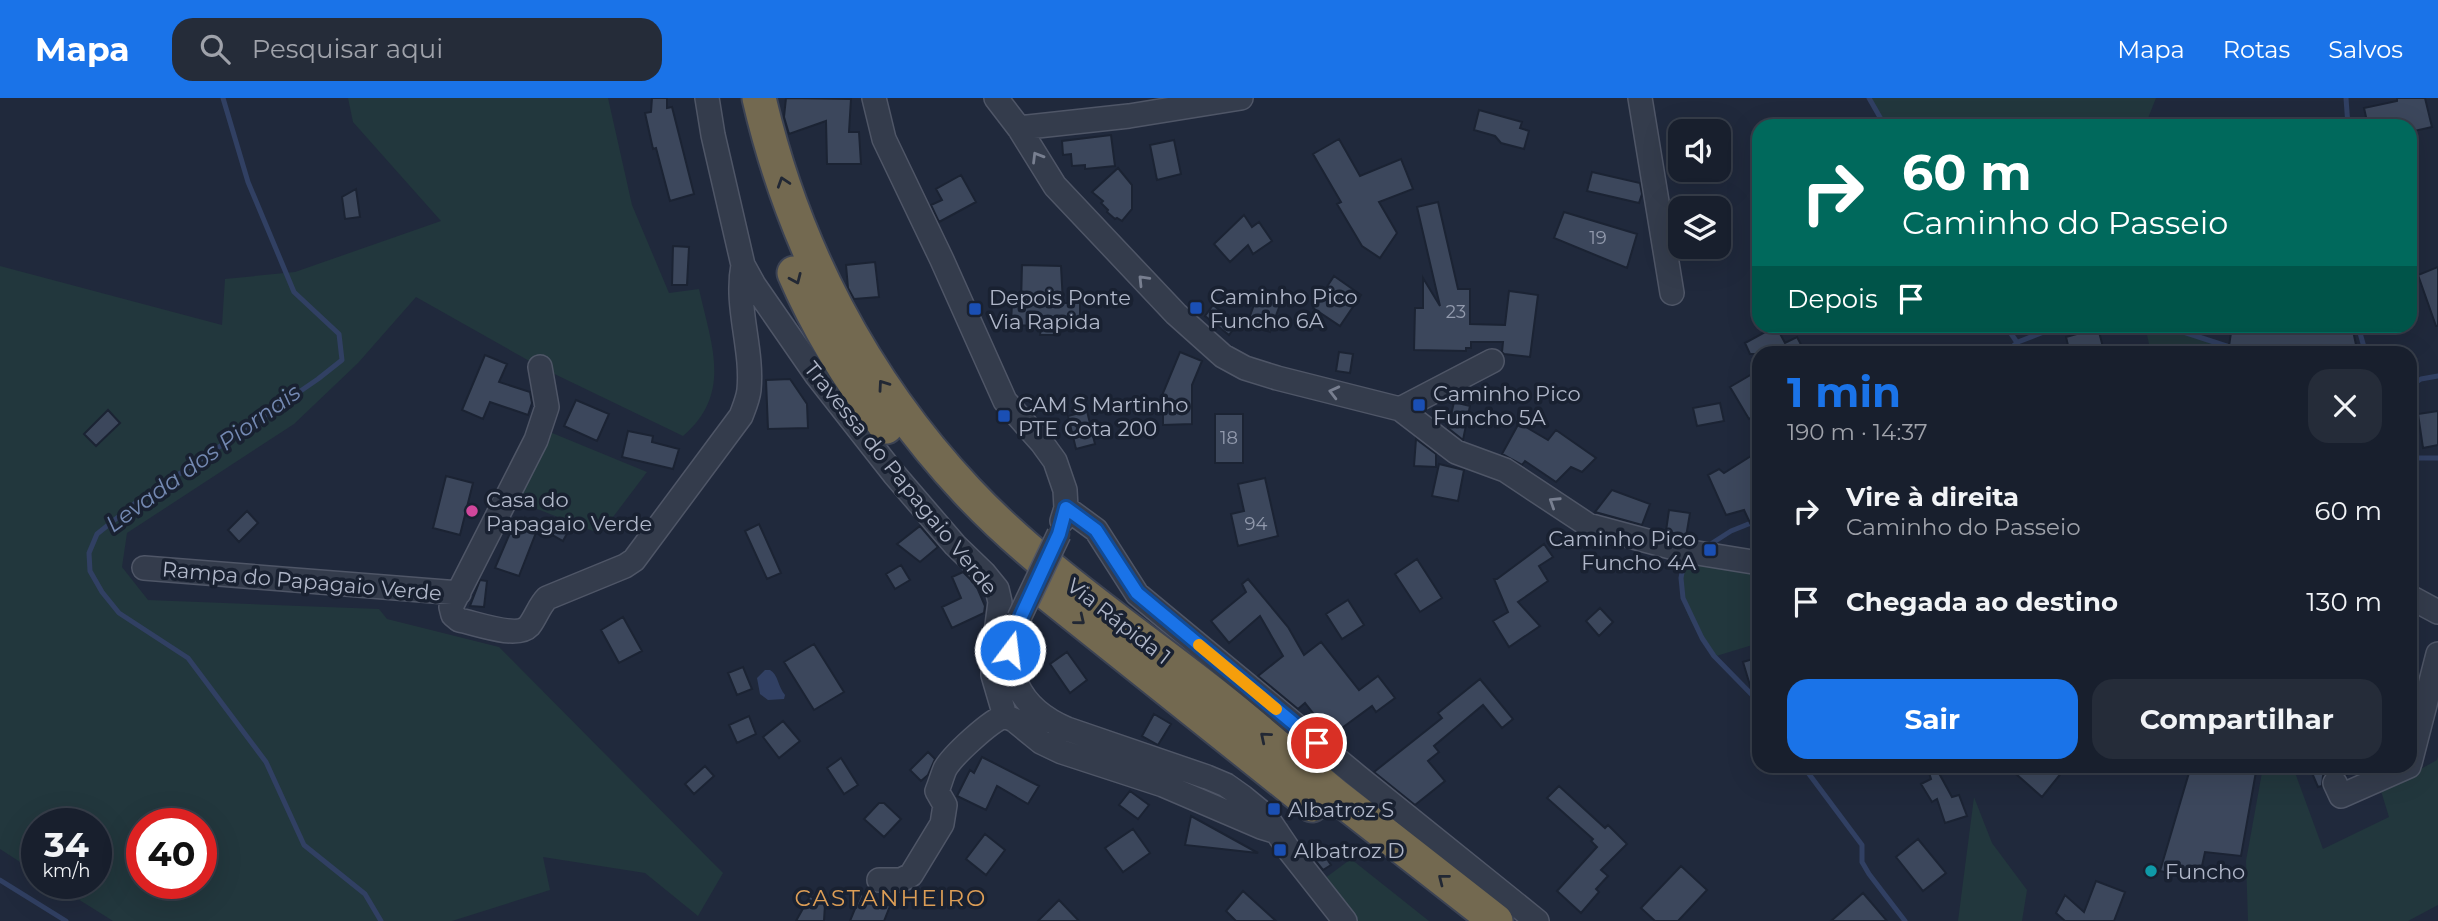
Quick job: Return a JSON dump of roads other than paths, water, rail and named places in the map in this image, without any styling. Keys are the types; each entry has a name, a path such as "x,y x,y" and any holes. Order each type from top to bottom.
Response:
{"highway":[{"name":"Via Rápida 1","path":"737,98 747,142 779,239 817,323 853,384 897,442 955,508 1053,598 1459,921"},
{"name":"Via Rápida 1","path":"759,98 773,152 799,229 839,315 872,370 912,426 967,491 1063,578 1222,701 1496,921"}],"street":[{"path":"540,367 547,407 536,440 452,607 453,615 459,620 512,632 529,626 540,605 547,598 634,560 741,416 749,391 740,294 743,265 707,98"},
{"path":"874,98 884,139 962,303 1004,401 1055,461 1065,490 1066,508 1059,534 1013,634 1011,665 1020,693 1048,721 1226,785 1257,807 1345,921"},
{"path":"996,98 1019,128 1055,186 1176,314 1223,356 1245,368 1277,378 1400,409 1456,452 1505,470 1588,525 1685,551 1752,562"},
{"path":"1019,128 1129,116 1241,98"},
{"path":"1640,98 1672,293"},
{"name":"Travessa do Papagaio Verde","path":"743,265 817,376 894,474 997,589 1000,602 993,675 1005,716"},
{"path":"1400,409 1492,361"},
{"path":"1066,508 1096,530 1137,593 1537,921"},
{"name":"Rampa do Papagaio Verde","path":"144,568 459,593"},
{"path":"2417,601 2434,610"},
{"path":"2417,616 2434,610"},
{"path":"2417,734 2438,654"},
{"path":"879,880 901,880 911,875 942,824 944,805 937,791 946,767 980,732 1005,716 1041,742 1062,752 1163,785 1277,832"},
{"path":"2335,783 2341,796 2391,773"}],"water":[{"path":"765,670 775,674 785,695 784,699 768,700 760,694 757,678"}],"waterway":[{"name":"Levada dos Piornais","path":"223,98 248,182 294,292 339,334 342,360 184,471 148,493 97,534 89,553 90,571 119,613 188,658 266,762 304,845 365,894 381,921"},
{"path":"1869,98 1881,119"},
{"path":"2346,98 2348,119"},
{"path":"2011,333 2016,341"},
{"path":"2013,346 2041,333"},
{"path":"2186,333 2226,346"},
{"path":"2360,333 2364,346"},
{"path":"2417,382 2438,376"},
{"path":"2417,458 2438,458"},
{"path":"1706,547 1731,531 1752,523"},
{"path":"1684,562 1681,578 1683,598 1702,638 1714,656 1752,695"},
{"path":"1808,773 1862,845 1862,862 1905,921"},
{"path":"0,880 66,921"}],"place":[{"name":"Caminho Pico Funcho 6A","path":"1196,308"},
{"name":"Depois Ponte Via Rapida","path":"975,309"},
{"name":"Caminho Pico Funcho 5A","path":"1419,405"},
{"name":"CAM S Martinho PTE Cota 200","path":"1004,416"},
{"name":"Casa do Papagaio Verde","path":"472,511"},
{"name":"Caminho Pico Funcho 4A","path":"1710,550"},
{"name":"Albatroz S","path":"1274,809"},
{"name":"Albatroz D","path":"1280,850"},
{"name":"Funcho","path":"2151,871"}],"district":[{"name":"CASTANHEIRO","path":"891,898"}]}
